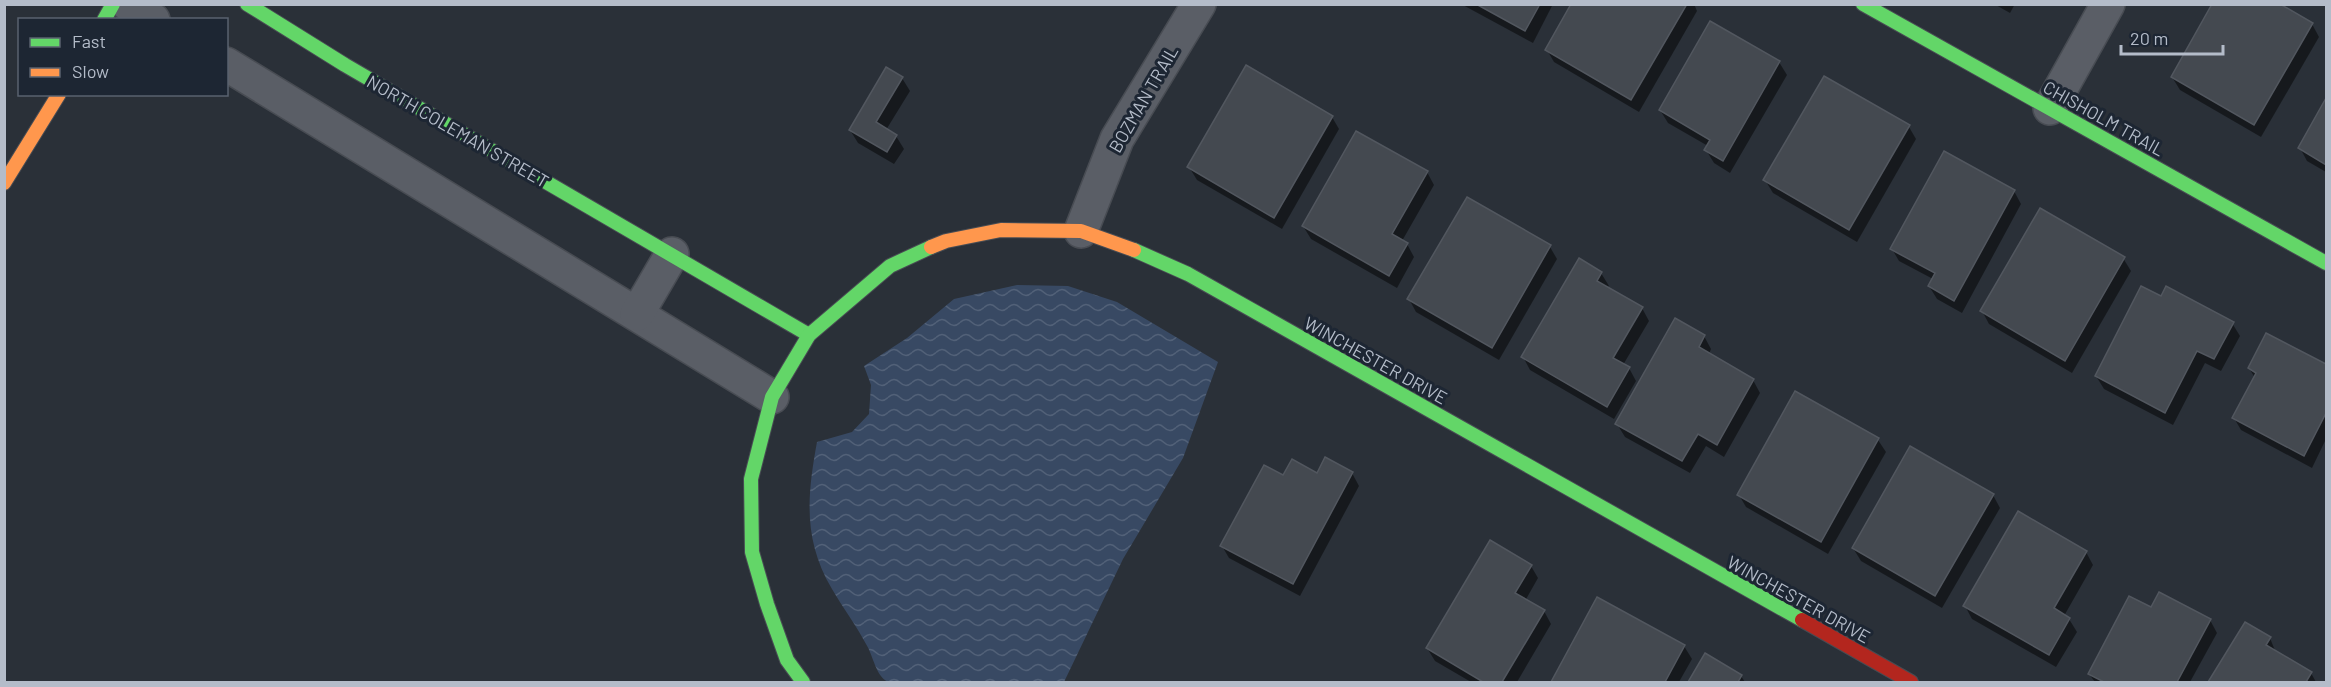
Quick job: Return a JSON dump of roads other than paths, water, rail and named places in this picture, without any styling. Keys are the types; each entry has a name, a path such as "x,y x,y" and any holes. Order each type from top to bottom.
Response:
{"street":[{"path":"105,18 112,4"},
{"path":"128,4 150,18"},
{"name":"NORTH COLEMAN STREET","path":"247,4 345,65 809,335"},
{"name":"BOZMAN TRAIL","path":"1081,231 1117,139 1199,4"},
{"name":"CHISHOLM TRAIL","path":"1863,4 2326,264"},
{"path":"2050,108 2108,4"},
{"path":"228,65 772,397"},
{"path":"4,183 57,96"},
{"name":"WINCHESTER DRIVE","path":"803,682 787,660 752,552 752,479 772,397 809,335 890,266 946,242 1001,230 1081,231 1146,254 1188,274 1911,682"},
{"path":"637,314 672,254"}],"water":[{"path":"1017,285 1068,286 1117,302 1218,362 1183,458 1123,559 1064,682 888,682 880,675 869,649 832,589 816,553 810,517 810,499 817,442 852,432 869,414 871,385 864,366 907,338 954,299"}]}
